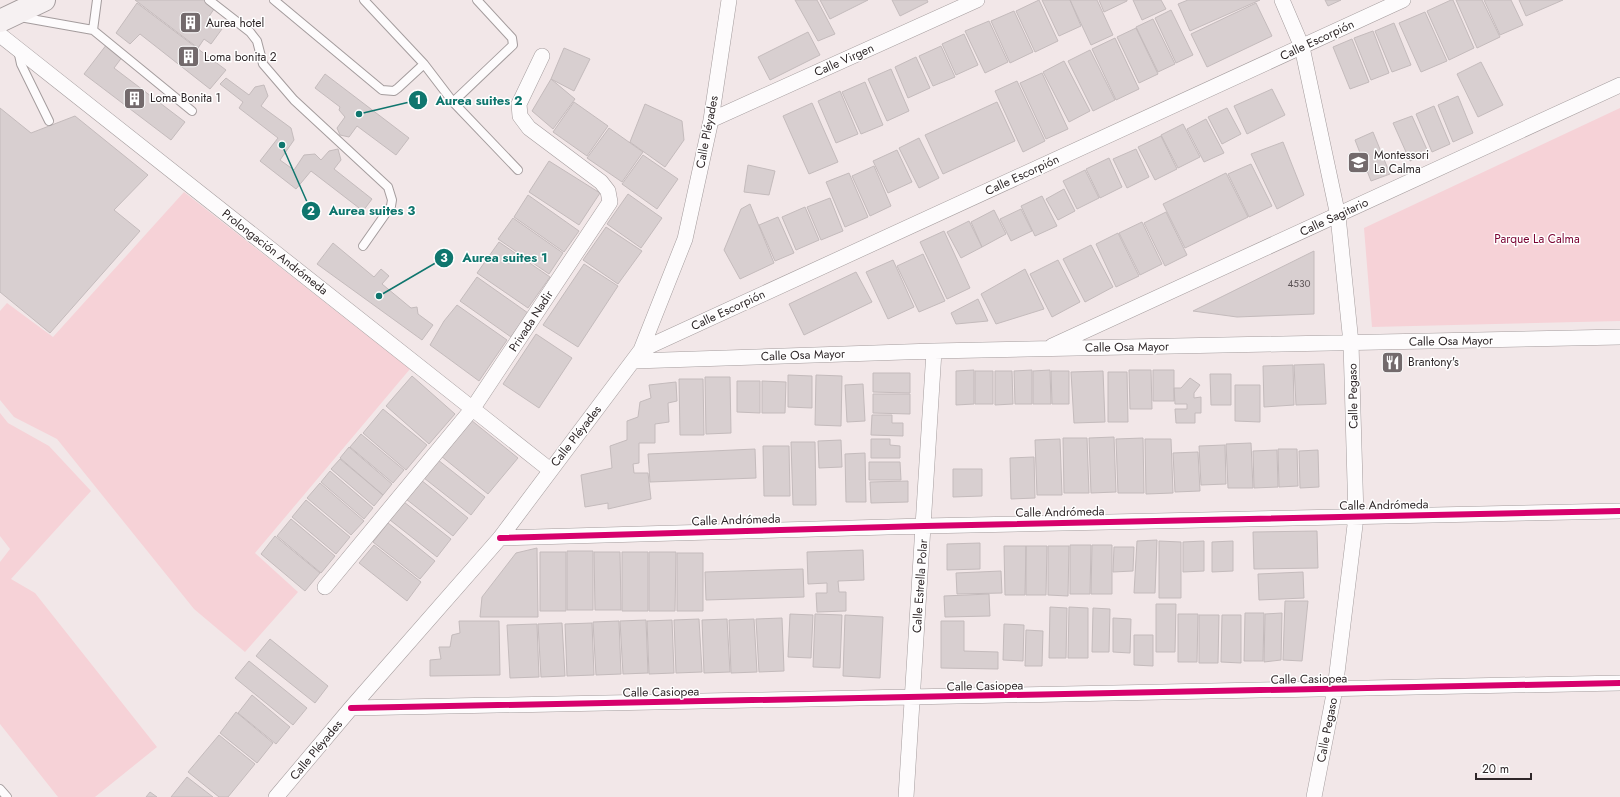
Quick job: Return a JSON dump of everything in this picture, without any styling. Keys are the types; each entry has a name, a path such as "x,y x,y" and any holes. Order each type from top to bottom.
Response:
{"main road":[{"path":"6,18 44,0"}],"street":[{"name":"Calle Pléyades","path":"276,797 351,708 500,538 638,355 685,239 711,120 730,0"},
{"name":"Calle Virgen","path":"711,120 977,0"},
{"name":"Calle Pegaso","path":"1282,0 1302,47 1338,216 1351,343 1356,517 1335,689 1314,797"},
{"name":"Calle Escorpión","path":"638,355 1403,0"},
{"name":"Prolongación Andrómeda","path":"0,35 550,470"},
{"name":"Privada Nadir","path":"325,587 473,408 610,202 608,191 601,182 529,128 520,116 519,104 542,56"},
{"name":"Calle Sagitario","path":"1047,348 1338,216 1620,85"},
{"name":"Calle Osa Mayor","path":"638,355 1620,338"},
{"name":"Calle Estrella Polar","path":"906,797 934,350"},
{"name":"Calle Andrómeda","path":"500,538 924,526 1620,511"},
{"name":"Calle Casiopea","path":"351,708 1620,683"}],"lane":[{"path":"93,30 97,0"},
{"path":"209,0 250,32 258,45 263,64 294,100 388,187 392,200 391,206 363,246"},
{"path":"274,0 382,90 394,91 424,64"},
{"path":"364,0 424,64 453,102 518,170"},
{"path":"453,102 512,45 512,38 477,0"},
{"path":"6,18 93,30 192,111"},
{"path":"18,50 21,64 49,121"},
{"path":"0,789 7,797"}],"green space":[{"name":"Parque La Calma","path":"1620,108 1620,321 1372,327 1364,228"},
{"path":"184,192 410,369 255,553 298,592 245,652 194,609 57,439 14,417 0,400 0,311 7,303 53,337"},
{"path":"0,413 8,423 49,446 91,491 11,579 35,593 157,747 95,797 58,797 0,724 0,562 10,549 0,536"}],"building":[{"name":"Aurea hotel","path":"135,0 211,0 214,9 208,18 222,29 211,44 204,39 198,48"},
{"path":"795,0 817,0 835,34 818,41"},
{"path":"820,0 868,0 830,19"},
{"path":"892,0 927,0 928,2 900,16"},
{"path":"1039,0 1058,41 1035,52 1016,11"},
{"path":"1042,0 1070,0 1081,26 1059,36"},
{"path":"1070,0 1097,0 1113,35 1091,45"},
{"path":"1099,0 1127,0 1127,1 1104,12"},
{"path":"1133,0 1161,0 1166,9 1142,20"},
{"path":"1188,0 1260,0 1190,31 1178,4"},
{"path":"1325,0 1341,0 1328,6"},
{"path":"1453,0 1474,48 1449,60 1427,11"},
{"path":"1456,0 1482,0 1500,37 1477,48"},
{"path":"1484,0 1511,0 1523,25 1500,35"},
{"path":"1519,0 1563,0 1526,16"},
{"name":"Loma bonita 2","path":"137,3 226,70 210,89 140,34 130,44 116,33"},
{"path":"1256,3 1272,36 1207,67 1191,34"},
{"path":"1171,10 1193,55 1176,63 1155,18"},
{"path":"1014,11 1033,52 1010,63 991,21"},
{"path":"1425,12 1447,61 1421,72 1399,23"},
{"path":"1153,19 1175,64 1158,72 1136,27"},
{"path":"989,21 1008,62 985,73 965,31"},
{"path":"1394,23 1411,65 1392,72 1375,31"},
{"path":"1136,28 1158,74 1139,83 1117,37"},
{"path":"1373,31 1389,73 1371,80 1354,38"},
{"path":"808,32 820,55 770,80 758,57"},
{"path":"964,34 978,65 956,75 942,44"},
{"path":"1115,38 1139,89 1116,100 1092,49"},
{"path":"1352,39 1369,82 1350,89 1333,47"},
{"name":"Loma Bonita 1","path":"107,44 123,56 114,68 185,122 171,140 84,74"},
{"path":"941,46 955,77 933,86 919,56"},
{"path":"564,48 590,59 574,91 551,79"},
{"path":"1090,50 1115,100 1093,111 1068,61"},
{"path":"916,57 930,88 908,98 895,67"},
{"path":"1064,61 1090,111 1069,122 1043,72"},
{"path":"1481,62 1503,105 1478,117 1457,74"},
{"path":"891,69 909,111 887,121 868,79"},
{"path":"1042,73 1068,129 1046,139 1020,83"},
{"path":"325,74 409,138 396,155 357,126 349,137 340,135 337,128 345,117 339,110 340,107 315,88"},
{"path":"226,78 249,95 255,87 264,85 268,96 261,106 291,128 294,140 280,160 294,170 304,155 315,154 321,160 329,151 338,149 341,160 334,169 372,199 363,211 311,171 296,189 260,161 278,138 239,108 243,102 220,84"},
{"path":"551,79 575,99 553,129 532,111"},
{"path":"1017,81 1045,141 1023,152 995,91"},
{"path":"865,82 883,125 861,134 842,92"},
{"path":"1272,89 1285,115 1247,134 1234,106"},
{"path":"840,91 858,134 836,143 818,101"},
{"path":"1458,96 1473,133 1453,142 1438,105"},
{"path":"574,102 608,126 587,156 553,132"},
{"path":"997,102 1015,141 943,174 925,135"},
{"path":"812,103 838,162 809,174 783,116"},
{"path":"645,104 682,121 684,140 665,167 630,142"},
{"path":"1434,106 1450,144 1432,152 1416,114"},
{"path":"0,108 31,133 75,116 148,175 114,210 140,231 50,333 0,292"},
{"path":"1227,108 1241,134 1222,144 1208,117"},
{"path":"1412,116 1429,154 1410,161 1393,123"},
{"path":"1206,119 1224,153 1204,162 1187,129"},
{"path":"1183,124 1200,157 1178,168 1161,135"},
{"path":"609,128 643,152 622,182 587,158"},
{"path":"1373,132 1390,174 1371,181 1355,140"},
{"path":"1161,136 1177,169 1155,180 1138,147"},
{"path":"919,138 939,178 919,188 899,148"},
{"path":"1283,142 1304,195 1277,209 1251,154"},
{"path":"1136,149 1149,177 1127,188 1113,159"},
{"path":"897,150 912,182 888,193 873,161"},
{"path":"643,155 678,179 657,209 622,184"},
{"path":"1109,158 1122,187 1100,198 1086,169"},
{"path":"549,161 600,193 579,225 529,192"},
{"path":"1251,164 1272,206 1249,217 1228,174"},
{"path":"748,165 775,171 769,195 744,192"},
{"path":"874,166 891,206 870,216 852,176"},
{"path":"1085,170 1099,198 1077,209 1063,181"},
{"path":"849,173 868,217 845,227 826,182"},
{"path":"1226,173 1248,217 1185,248 1163,204"},
{"path":"1064,189 1075,211 1058,220 1046,199"},
{"path":"628,194 662,218 641,248 607,224"},
{"path":"528,195 579,231 564,252 514,217"},
{"path":"1042,196 1057,226 1035,236 1021,206"},
{"path":"830,198 843,231 821,240 807,207"},
{"path":"750,204 774,263 740,279 724,250 741,209"},
{"path":"805,207 819,240 796,250 782,217"},
{"path":"1021,209 1032,231 1011,241 1000,219"},
{"path":"994,210 1006,234 982,247 971,222"},
{"path":"1166,212 1187,255 1165,266 1144,223"},
{"path":"778,217 794,253 775,261 759,225"},
{"path":"513,218 563,253 549,274 498,239"},
{"path":"969,221 982,247 961,258 947,232"},
{"path":"1142,222 1162,264 1140,275 1119,233"},
{"path":"606,227 642,251 618,284 583,260"},
{"path":"944,231 970,288 947,299 920,242"},
{"path":"1118,233 1139,276 1116,287 1096,244"},
{"path":"499,242 550,277 528,308 477,273"},
{"path":"333,243 374,277 381,269 389,276 382,284 411,308 417,307 418,314 433,325 422,340 317,264"},
{"path":"1091,245 1113,287 1085,302 1063,259"},
{"path":"1314,251 1314,314 1237,317 1193,311"},
{"path":"923,254 945,301 919,312 897,266"},
{"path":"893,260 914,307 888,319 866,272"},
{"path":"1058,260 1080,302 1052,317 1030,274"},
{"path":"584,264 618,286 578,347 543,325"},
{"path":"1025,269 1044,309 996,324 981,294"},
{"path":"856,272 872,302 804,335 789,304"},
{"path":"477,277 528,313 511,337 460,301"},
{"path":"978,299 988,321 956,324 951,313"},
{"path":"457,305 507,340 479,381 430,345 444,321"},
{"path":"536,334 572,358 539,408 503,384"},
{"path":"1324,364 1326,404 1296,405 1294,365"},
{"path":"1293,365 1294,405 1264,407 1263,366"},
{"path":"974,370 974,404 956,405 956,371"},
{"path":"1032,370 1032,404 1015,404 1014,371"},
{"path":"1050,370 1051,404 1033,404 1033,371"},
{"path":"1129,370 1151,370 1152,409 1130,409"},
{"path":"1153,370 1174,370 1174,401 1153,401"},
{"path":"975,371 993,371 993,404 975,404"},
{"path":"995,371 1012,371 1013,404 995,405"},
{"path":"1051,371 1069,371 1069,404 1052,404"},
{"path":"1103,371 1105,422 1074,423 1071,372"},
{"path":"1108,372 1127,372 1128,422 1108,422"},
{"path":"873,373 910,373 910,393 873,392"},
{"path":"1210,374 1231,374 1231,405 1211,405"},
{"path":"788,375 812,376 812,408 788,407"},
{"path":"816,375 842,376 841,426 815,425"},
{"path":"412,376 455,414 429,444 386,406"},
{"path":"705,377 730,377 731,433 706,434"},
{"path":"1190,378 1200,385 1194,393 1194,398 1201,397 1201,413 1195,413 1195,423 1176,423 1175,409 1187,409 1187,404 1175,404 1174,388 1181,388"},
{"path":"679,379 703,379 704,435 680,435"},
{"path":"737,381 760,381 760,413 737,412"},
{"path":"762,381 786,382 785,413 762,413"},
{"path":"676,382 677,401 668,403 669,422 655,424 655,443 639,443 639,463 633,464 634,473 648,473 651,499 608,509 608,503 585,507 581,475 612,468 610,446 627,440 627,421 638,417 640,402 651,398 649,385"},
{"path":"863,384 865,421 847,422 845,385"},
{"path":"1235,385 1260,385 1260,422 1235,421"},
{"path":"873,394 910,394 910,414 873,413"},
{"path":"383,409 427,445 406,470 363,433"},
{"path":"872,415 892,415 892,423 903,423 903,436 871,435"},
{"path":"471,420 518,458 488,494 441,456"},
{"path":"361,434 404,470 393,483 350,447"},
{"path":"1114,437 1116,492 1091,493 1089,438"},
{"path":"1063,438 1087,438 1089,493 1064,493"},
{"path":"1143,438 1144,493 1118,493 1116,439"},
{"path":"871,439 890,439 890,445 900,446 900,458 871,458"},
{"path":"1060,439 1062,495 1037,495 1035,440"},
{"path":"1145,439 1171,439 1173,493 1146,494"},
{"path":"841,440 842,467 819,468 818,441"},
{"path":"791,442 815,442 816,505 793,505"},
{"path":"1251,443 1253,488 1228,488 1226,444"},
{"path":"1225,445 1226,484 1201,485 1199,446"},
{"path":"763,446 789,446 790,496 764,496"},
{"path":"349,447 392,484 383,495 340,458"},
{"path":"755,449 756,478 650,482 648,454"},
{"path":"1278,449 1297,449 1298,486 1279,487"},
{"path":"1277,450 1278,487 1254,488 1253,451"},
{"path":"1318,450 1319,487 1300,488 1299,451"},
{"path":"1198,452 1200,491 1175,492 1173,453"},
{"path":"865,453 866,502 846,502 845,454"},
{"path":"1034,457 1035,498 1011,499 1010,458"},
{"path":"340,459 383,495 374,506 331,469"},
{"path":"438,460 485,497 471,515 424,478"},
{"path":"869,462 900,462 901,480 869,480"},
{"path":"953,469 982,469 982,496 953,497"},
{"path":"330,471 373,508 364,519 321,482"},
{"path":"421,480 468,518 453,536 406,499"},
{"path":"908,481 908,502 871,503 870,482"},
{"path":"320,483 364,521 351,535 307,498"},
{"path":"306,500 350,537 336,554 292,517"},
{"path":"404,502 451,539 437,557 390,520"},
{"path":"291,519 335,556 321,573 277,536"},
{"path":"388,523 435,561 420,579 373,542"},
{"path":"1317,531 1318,568 1254,569 1253,532"},
{"path":"275,536 320,573 305,591 261,554"},
{"path":"1157,540 1155,593 1134,593 1137,541"},
{"path":"1159,541 1181,542 1181,598 1159,598"},
{"path":"1204,541 1204,571 1183,572 1183,542"},
{"path":"1233,541 1233,571 1212,572 1212,542"},
{"path":"980,543 980,569 947,570 947,544"},
{"path":"374,545 421,582 407,601 359,563"},
{"path":"1070,545 1091,545 1090,594 1070,594"},
{"path":"1092,545 1112,545 1112,594 1091,594"},
{"path":"1004,546 1026,546 1025,595 1005,595"},
{"path":"1026,546 1047,546 1046,595 1026,595"},
{"path":"1048,546 1069,546 1068,596 1048,595"},
{"path":"1114,547 1134,547 1133,571 1113,572"},
{"path":"537,548 538,617 480,617 482,597 516,553"},
{"path":"863,550 864,580 838,581 839,592 846,592 846,611 817,612 816,593 827,593 827,583 808,584 807,552"},
{"path":"567,551 593,551 593,610 567,610"},
{"path":"540,552 566,552 566,611 540,611"},
{"path":"594,552 620,552 621,610 595,610"},
{"path":"622,552 648,552 648,611 622,611"},
{"path":"649,552 676,552 675,611 649,611"},
{"path":"677,553 703,553 703,611 677,611"},
{"path":"803,569 804,597 706,600 705,572"},
{"path":"1001,571 1002,593 957,594 956,573"},
{"path":"1303,572 1304,598 1259,600 1258,574"},
{"path":"989,594 990,616 945,617 944,596"},
{"path":"1285,601 1308,601 1302,661 1283,660"},
{"path":"1156,604 1176,604 1175,652 1156,652"},
{"path":"1050,607 1067,608 1066,658 1049,658"},
{"path":"1069,607 1088,608 1088,658 1068,658"},
{"path":"1093,608 1110,609 1109,652 1092,652"},
{"path":"1245,613 1264,613 1263,661 1244,661"},
{"path":"1282,613 1281,660 1264,662 1265,614"},
{"path":"790,614 813,615 811,658 788,657"},
{"path":"815,614 842,615 840,668 813,667"},
{"path":"1178,614 1198,614 1197,662 1178,662"},
{"path":"845,615 883,617 880,678 843,676"},
{"path":"1199,615 1219,615 1218,663 1199,663"},
{"path":"1222,615 1241,615 1241,663 1221,662"},
{"path":"782,618 784,671 759,672 756,619"},
{"path":"1113,618 1131,619 1130,653 1113,652"},
{"path":"699,619 702,672 676,673 674,620"},
{"path":"727,619 730,672 704,673 702,620"},
{"path":"754,619 757,672 731,673 729,620"},
{"path":"646,620 648,673 623,674 620,621"},
{"path":"672,620 674,673 649,674 647,621"},
{"path":"459,621 499,621 500,675 430,676 430,660 441,659 439,647 450,647 452,635 460,633"},
{"path":"619,621 621,674 596,675 593,622"},
{"path":"941,621 964,621 964,651 998,652 998,669 941,668"},
{"path":"562,623 565,676 541,677 538,624"},
{"path":"592,623 594,675 567,676 565,624"},
{"path":"537,624 539,677 510,678 507,625"},
{"path":"1004,624 1024,625 1023,661 1003,660"},
{"path":"1026,630 1043,631 1042,666 1025,666"},
{"path":"1134,635 1153,635 1153,666 1134,665"},
{"path":"270,639 328,686 315,703 256,656"},
{"path":"249,661 307,708 293,725 235,678"},
{"path":"252,695 290,727 276,744 238,713"},
{"path":"236,712 273,743 257,763 220,733"},
{"path":"219,735 255,764 228,797 219,797 188,772"},
{"path":"187,777 213,797 171,797"},
{"path":"150,792 157,797 146,797"}],"cycle path":[{"path":"500,538 924,526 1620,511"},
{"path":"351,708 1620,683"}],"place":[{"name":"Aurea hotel","path":"191,23"},
{"name":"Loma bonita 2","path":"189,57"},
{"name":"Loma Bonita 1","path":"134,98"},
{"name":"Aurea suites 2","path":"359,114"},
{"name":"Aurea suites 3","path":"282,145"},
{"name":"Montessori La Calma","path":"1359,162"},
{"name":"Aurea suites 1","path":"379,296"},
{"name":"Brantony's","path":"1392,362"}]}
